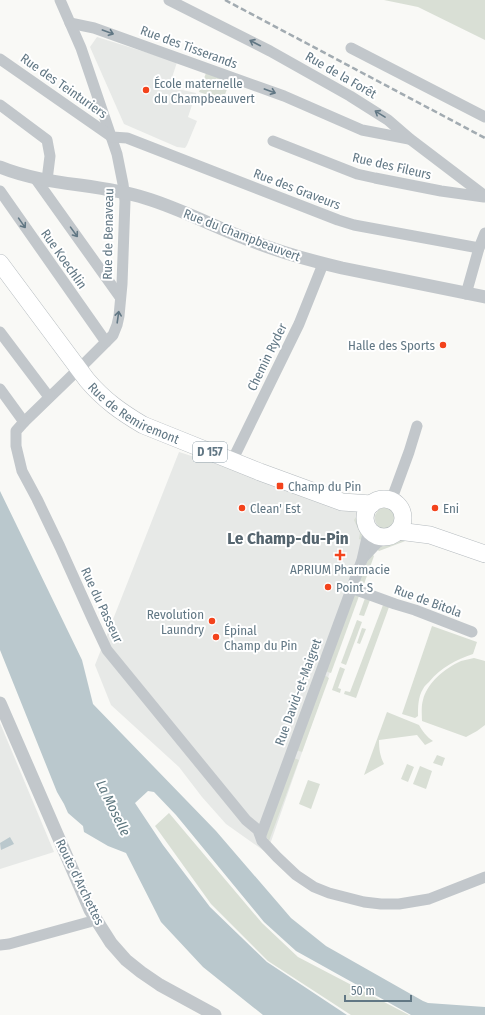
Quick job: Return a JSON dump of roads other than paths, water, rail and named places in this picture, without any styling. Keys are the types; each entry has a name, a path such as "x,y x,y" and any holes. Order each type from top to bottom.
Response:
{"main road":[{"name":"Rue de Remiremont","path":"0,263 79,369 100,394 126,415 144,425 232,461 342,502 369,517"},
{"path":"394,534 402,524 403,518 399,506 392,501 384,499 378,501 369,517 374,534 381,537 394,534 430,535 485,554"},
{"path":"402,514 430,535"}],"street":[{"name":"Rue de Benaveau","path":"60,0 81,48 118,154 125,208 117,325 112,335 106,342 79,369"},
{"name":"Rue de la Forêt","path":"169,0 270,51 350,96 388,120 410,139 485,197"},
{"name":"Rue des Tisserands","path":"70,23 94,28 284,96 362,130 410,139"},
{"path":"351,48 485,117"},
{"name":"Rue des Teinturiers","path":"0,58 112,137"},
{"path":"0,105 47,140 50,156 41,179 120,297"},
{"name":"Rue des Graveurs","path":"112,137 127,138 338,220 479,248"},
{"name":"Rue des Fileurs","path":"273,141 357,174 434,190 485,197"},
{"name":"Rue du Champbeauvert","path":"0,167 41,179 145,198 251,241 323,264 485,298"},
{"name":"Rue Koechlin","path":"0,191 106,342"},
{"path":"466,294 479,248 485,233"},
{"name":"Chemin Ryder","path":"232,461 299,324 323,264"},
{"path":"0,332 49,397"},
{"name":"Rue du Passeur","path":"79,369 16,431 16,446 22,471 60,547 106,650 246,820 258,830 260,835"},
{"path":"0,389 24,422"},
{"path":"392,501 417,426"},
{"name":"Rue David-et-Maigret","path":"260,835 362,560 369,517"},
{"name":"Rue David-et-Maigret","path":"362,560 377,544 394,534"},
{"name":"Rue de Bitola","path":"351,588 472,632"},
{"name":"Route d'Archettes","path":"0,703 90,910 111,943 126,960 160,985 215,1015"},
{"path":"260,835 262,841 277,858 296,875 314,887 329,893 364,902 399,904 429,899 485,877"},
{"path":"0,945 9,944 89,922 95,919"}],"water":[{"name":"La Moselle","path":"0,491 82,660 93,704 216,831 291,918 326,946 423,1001 428,1003 485,1007 485,1015 411,1015 296,951 264,922 176,815 154,792 148,791 135,803 163,845 210,907 267,962 347,1015 263,1015 203,967 161,922 126,853 108,846 84,832 83,826 68,813 57,792 0,650"},
{"path":"10,837 14,844 1,850 0,843"}],"railway":[{"path":"225,0 485,138"}],"place":[{"name":"École maternelle du Champbeauvert","path":"146,90"},
{"name":"Halle des Sports","path":"443,345"},
{"name":"Champ du Pin","path":"280,486"},
{"name":"Clean' Est","path":"242,508"},
{"name":"Eni","path":"435,508"},
{"name":"APRIUM Pharmacie","path":"340,555"},
{"name":"Point S","path":"328,587"},
{"name":"Revolution Laundry","path":"212,621"},
{"name":"Épinal Champ du Pin","path":"216,637"}],"district":[{"name":"Le Champ-du-Pin","path":"288,538"}]}
